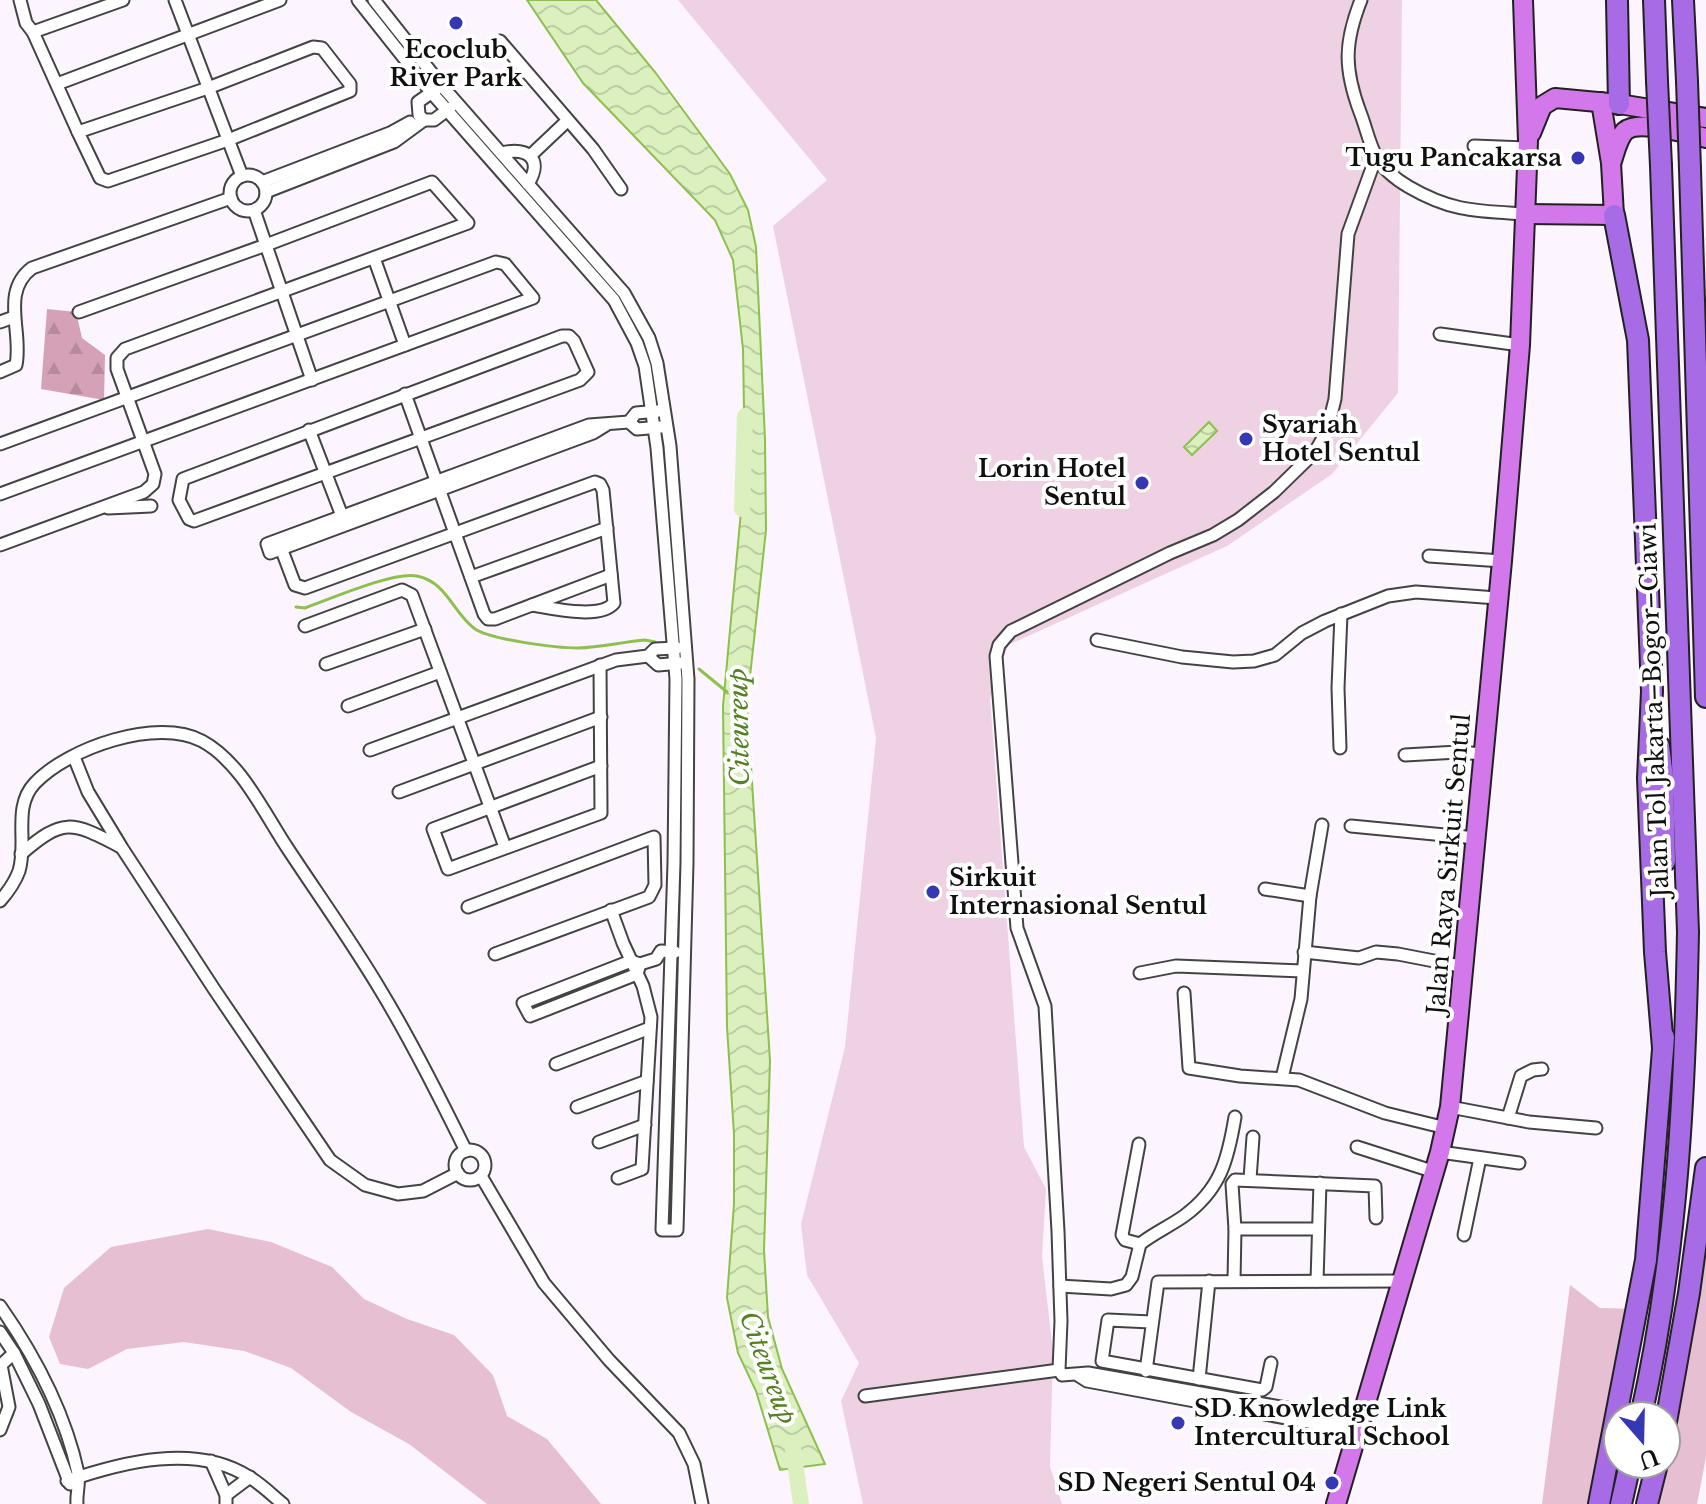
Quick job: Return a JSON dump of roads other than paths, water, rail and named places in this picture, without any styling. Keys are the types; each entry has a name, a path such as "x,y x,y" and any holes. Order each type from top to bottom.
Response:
{"highway":[{"path":"1610,103 1617,0"},
{"name":"Jalan Tol Jakarta–Bogor–Ciawi","path":"1644,1400 1679,1168 1688,947 1654,0"},
{"path":"1683,0 1706,697"},
{"path":"1599,1504 1646,1260 1663,1048 1655,952 1648,778 1652,691 1638,340 1614,215"},
{"path":"1670,1400 1689,1293 1706,1168"},
{"path":"1621,1504 1626,1480"},
{"path":"1647,1504 1653,1480"}],"main road":[{"name":"Jalan Raya Sirkuit Sentul","path":"1336,1504 1435,1172 1450,1107 1520,345 1528,144 1523,0"},
{"path":"1528,144 1542,106 1555,98 1706,118"},
{"path":"1526,214 1614,215 1610,103"},
{"path":"1611,163 1625,131 1640,125 1706,138"}],"street":[{"path":"20,0 26,23 33,32 78,132 100,178 108,181 228,140 350,91 350,84 322,48 313,47 208,88 78,132"},
{"path":"33,32 123,0"},
{"path":"175,0 242,176"},
{"path":"57,84 280,0"},
{"path":"358,0 436,89 501,153 624,293 638,315 657,363 681,663 687,848 677,952 677,967 677,1230 662,1230 677,967"},
{"path":"374,0 436,89"},
{"path":"1361,0 1348,36 1346,63 1376,157 1400,182 1430,200 1459,208 1526,214"},
{"path":"500,41 593,149 621,189"},
{"path":"422,118 418,102 436,89"},
{"path":"264,187 392,137 422,118 434,120 452,106"},
{"path":"452,106 614,300 637,343 659,411"},
{"path":"530,156 567,121"},
{"path":"1474,146 1528,144"},
{"path":"501,153 522,151 530,156 535,164 535,173 528,184"},
{"path":"1358,1426 1088,1373 1062,1375 1059,1370 1060,1286 1045,1006 1017,928 996,656 999,645 1011,631 1213,535 1238,520 1274,492 1315,452 1327,431 1335,399 1348,234 1376,157"},
{"path":"242,176 253,176 264,187 263,203 254,210 243,210 233,204 233,183 242,176"},
{"path":"0,545 144,492 153,484 155,474 117,369 117,358 125,349 468,223 432,182 79,312"},
{"path":"0,372 16,365 14,317 17,287 22,276 32,268 231,198"},
{"path":"254,210 312,380"},
{"path":"374,258 405,345"},
{"path":"0,444 496,262 505,264 533,298 0,494"},
{"path":"0,322 14,317"},
{"path":"1440,334 1520,345"},
{"path":"562,336 569,336 574,341 588,372 580,380 194,521 189,519 179,500 183,479 309,430 562,336"},
{"path":"405,394 488,619 611,575"},
{"path":"532,605 569,612 603,611 614,603 600,484 595,482 305,588 295,585 281,548 589,425 629,422 636,413 659,411"},
{"path":"629,422 637,429 661,427"},
{"path":"309,430 344,521"},
{"path":"96,509 151,506"},
{"path":"471,577 607,528"},
{"path":"1429,556 1502,561"},
{"path":"305,626 402,590 412,595 505,847"},
{"path":"1097,640 1182,657 1254,661 1275,655 1302,633 1341,614 1402,593 1497,598"},
{"path":"1340,748 1338,688 1341,614"},
{"path":"326,664 425,629"},
{"path":"370,750 600,665 648,656 655,649 680,648"},
{"path":"648,656 658,665 681,663"},
{"path":"600,665 601,717 601,766 601,813 448,869 433,829 601,766"},
{"path":"348,706 440,672"},
{"path":"399,792 601,717"},
{"path":"0,901 19,872 26,795 47,773 112,740 146,732 166,731 201,740 236,770 380,989 424,1065 466,1151"},
{"path":"1405,755 1483,754"},
{"path":"74,757 88,792 122,848 320,1148 338,1168 365,1185 398,1194 423,1191 458,1173"},
{"path":"1282,1078 1301,999 1310,896 1322,825"},
{"path":"21,854 51,831 75,826 122,848"},
{"path":"1351,826 1476,838"},
{"path":"468,907 654,837 653,893 649,897 495,954"},
{"path":"1265,889 1310,896"},
{"path":"611,910 649,1001 650,1028 642,1169 618,1178"},
{"path":"636,966 530,1016 523,1003 656,959 661,951 677,952"},
{"path":"1304,952 1359,958 1376,952 1398,954 1465,967"},
{"path":"656,959 661,966 677,967"},
{"path":"1140,973 1176,966 1303,971"},
{"path":"1184,993 1189,1068 1240,1076 1282,1078 1328,1089 1385,1113 1446,1128"},
{"path":"556,1064 650,1028"},
{"path":"1508,1118 1521,1076 1542,1069"},
{"path":"577,1107 647,1081"},
{"path":"1450,1107 1508,1118 1596,1128"},
{"path":"1060,1286 1111,1289 1126,1285 1132,1277 1140,1244 1183,1217 1213,1187 1226,1163 1235,1117"},
{"path":"599,1142 645,1125"},
{"path":"1250,1179 1253,1137"},
{"path":"1139,1144 1122,1235 1125,1240 1140,1244"},
{"path":"1357,1147 1435,1172"},
{"path":"466,1151 482,1155 485,1166 481,1176 471,1180 458,1173 458,1157 466,1151"},
{"path":"1440,1152 1519,1163"},
{"path":"1464,1235 1480,1158"},
{"path":"481,1176 544,1283 600,1350 679,1433 694,1464 702,1504"},
{"path":"1234,1281 1232,1184 1235,1180 1375,1186 1376,1218"},
{"path":"1317,1281 1320,1183"},
{"path":"1235,1229 1318,1229"},
{"path":"1199,1379 1209,1281"},
{"path":"1146,1371 1158,1282 1403,1281"},
{"path":"0,1306 43,1377 56,1406 77,1500"},
{"path":"1151,1322 1108,1320 1100,1356 1106,1364 1262,1390 1266,1387 1271,1363"},
{"path":"0,1332 14,1353 73,1479"},
{"path":"0,1430 9,1407 1,1365 14,1353"},
{"path":"865,1396 1059,1370"},
{"path":"73,1479 140,1462 188,1458 211,1461 250,1477 283,1504"},
{"path":"211,1461 226,1499 250,1477"}],"water":[{"path":"527,0 596,0 655,72 730,174 748,210 756,247 766,530 747,704 770,1061 764,1250 768,1317 782,1369 825,1464 780,1470 756,1391 738,1353 727,1298 734,1204 734,1134 727,1027 723,706 745,468 743,349 733,260 715,220 583,83"},
{"path":"1209,422 1217,431 1192,455 1184,447"}],"waterway":[{"name":"Citeureup","path":"742,509 745,416"},
{"path":"296,607 305,608 393,578 417,576 443,591 475,629 495,637 578,648 645,640 655,642"},
{"path":"699,669 727,692"},
{"name":"Citeureup","path":"793,1449 801,1504"}],"place":[{"name":"Ecoclub River Park","path":"456,23"},
{"name":"Tugu Pancakarsa","path":"1578,158"},
{"name":"Syariah Hotel Sentul","path":"1246,439"},
{"name":"Lorin Hotel Sentul","path":"1142,483"},
{"name":"Sirkuit Internasional Sentul","path":"933,892"},
{"name":"SD Knowledge Link Intercultural School","path":"1178,1423"},
{"name":"SD Negeri Sentul 04","path":"1332,1483"}]}
